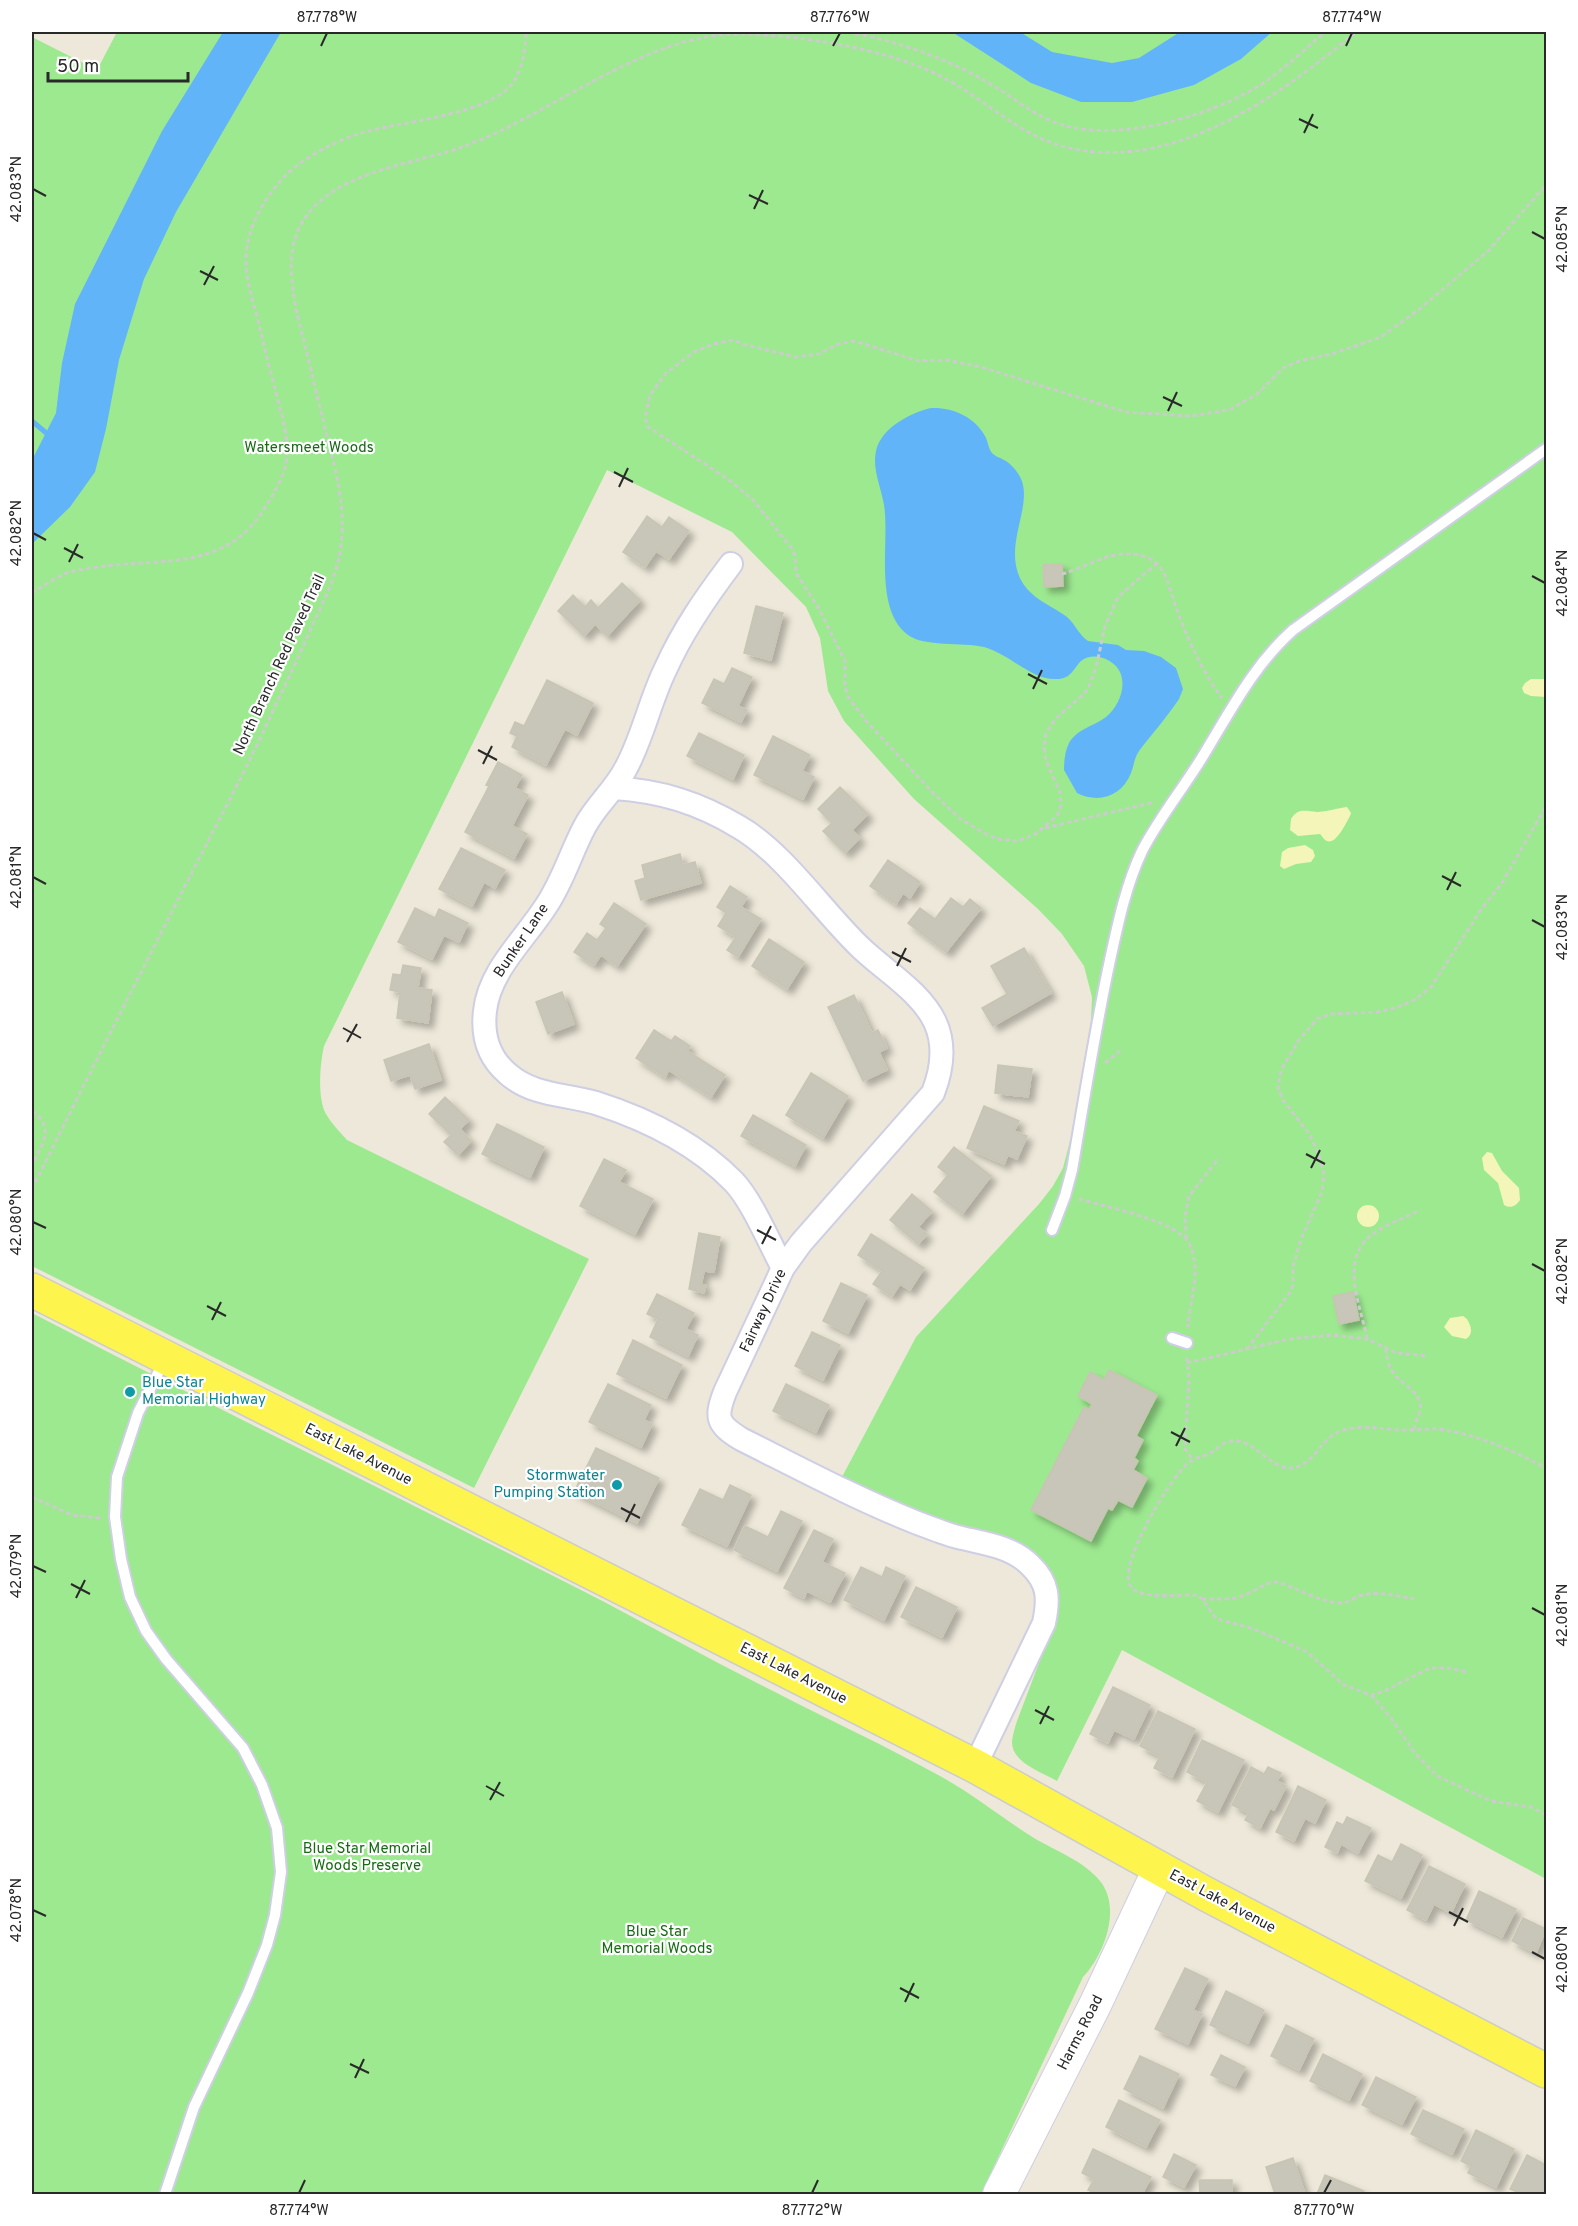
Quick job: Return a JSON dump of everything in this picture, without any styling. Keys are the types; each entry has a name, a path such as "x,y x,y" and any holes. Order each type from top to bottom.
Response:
{"main road":[{"name":"East Lake Avenue","path":"32,1290 975,1766 1159,1869 1546,2071"},
{"name":"Harms Road","path":"999,2194 1095,2005 1159,1869"}],"street":[{"name":"Bunker Lane","path":"731,564 699,606 670,658 648,711 634,754 614,788 585,825 561,881 548,904 500,970 490,991 485,1010 484,1038 492,1058 506,1073 521,1084 549,1094 594,1102 636,1118 670,1134 701,1154 735,1183 783,1268"},
{"name":"Fairway Drive","path":"614,788 647,790 680,799 711,811 741,828 768,848 862,949 922,1003 935,1022 942,1056 940,1074 933,1093 801,1243 783,1268 719,1408 719,1421 726,1430 871,1504 953,1535 993,1545 1016,1554 1029,1563 1040,1576 1047,1591 1044,1623 975,1766"}],"lane":[{"path":"1052,1230 1072,1170 1102,996 1125,896 1142,852 1256,669 1293,630 1546,449"},
{"path":"1172,1338 1187,1343"},
{"path":"165,1358 138,1413 117,1477 115,1517 118,1545 130,1597 146,1631 166,1659 243,1748 262,1785 277,1828 281,1872 275,1915 267,1945 248,1993 194,2107 165,2194"}],"path":[{"path":"32,594 69,573 123,564 195,558 212,554 244,534 257,520 281,479 287,451 281,412 247,275 248,241 259,212 271,192 286,176 305,160 327,147 361,133 453,112 486,102 500,95 511,85 519,71 524,56 526,32"},
{"path":"848,32 901,44 956,66 1050,120 1081,129 1152,126 1212,110 1262,84 1325,32"},
{"name":"North Branch Red Paved Trail","path":"32,1189 243,774 334,576 343,534 340,492 298,318 291,272 296,238 301,225 318,204 334,192 369,174 477,142 640,59 663,49 703,37 740,34 769,36 812,41 880,55 940,75 1039,137 1068,147 1100,152 1124,152 1155,147 1200,133 1227,121 1302,75 1356,32"},
{"path":"1157,563 1118,597 1103,633 1096,668 1085,693 1055,719 1046,734 1044,748 1046,761 1060,792 1061,806 1057,816 1034,835 1016,841 997,838 959,818 867,722 848,697 845,686 845,661 818,607 796,573 795,556 782,534 753,500 728,478 658,436 648,427 645,409 656,385 666,373 694,352 733,340 796,357 819,354 838,344 854,341 919,361 947,360 981,367 1126,411 1190,416 1229,410 1257,394 1283,368 1299,361 1332,354 1381,338 1488,249 1546,185"},
{"path":"1062,574 1117,555 1142,555 1157,563 1169,582 1175,606 1197,655 1231,710"},
{"path":"1043,828 1177,797"},
{"path":"1247,1348 1291,1291 1293,1267 1301,1239 1322,1192 1324,1173 1318,1153 1310,1135 1282,1100 1278,1087 1281,1070 1298,1041 1317,1019 1330,1014 1377,1012 1398,1007 1414,1000 1431,987 1482,908 1502,883 1546,806"},
{"path":"32,1111 43,1122 46,1131 32,1165"},
{"path":"1193,1460 1185,1449 1185,1441 1189,1381 1187,1343 1195,1268 1192,1250 1186,1238 1185,1216 1189,1196 1219,1158"},
{"path":"1065,1196 1135,1215 1174,1230 1186,1238"},
{"path":"1367,1339 1355,1285 1354,1262 1358,1251 1366,1239 1420,1210"},
{"path":"1187,1363 1313,1335 1346,1335 1367,1339 1396,1353 1427,1356"},
{"path":"1386,1348 1386,1358 1394,1375 1417,1397 1420,1403 1414,1430"},
{"path":"1546,1468 1501,1445 1443,1429 1364,1427 1339,1431 1331,1436 1303,1465 1288,1468 1280,1466 1251,1446 1235,1441 1227,1442 1186,1465 1173,1482 1141,1535 1130,1561 1128,1573 1131,1588 1137,1592 1148,1595 1197,1595 1215,1617 1254,1629 1307,1652 1344,1685 1371,1695 1391,1718 1414,1752 1437,1776 1491,1801 1531,1807 1546,1815"},
{"path":"32,1497 78,1517 115,1517"},
{"path":"1202,1599 1244,1596 1272,1582 1278,1582 1337,1603 1345,1603 1359,1595 1374,1593 1414,1599"},
{"path":"1371,1695 1430,1668 1449,1668 1466,1672"}],"green space":[{"name":"Watersmeet Woods","path":"117,32 1546,32 1546,1879 1122,1650 1057,1781 1028,1766 1013,1749 1012,1741 1016,1726 1058,1613 1057,1588 1050,1570 1038,1556 1023,1546 944,1521 842,1477 916,1337 1039,1204 1063,1168 1071,1137 1091,1021 1092,997 1084,966 1062,934 1038,909 914,799 844,721 828,691 820,638 806,607 732,532 607,470 324,1046 321,1062 320,1090 323,1107 330,1121 347,1140 589,1259 474,1488 32,1266 32,37 97,70"},
{"name":"Blue Star Memorial Woods Preserve","path":"32,1313 581,1590 751,1680 920,1765 964,1790 1034,1838 1078,1862 1093,1874 1100,1881 1110,1904 1108,1931 1098,1957 1083,1977 981,2194 32,2194"}],"sand":[{"path":"1531,679 1546,679 1546,697 1524,693 1522,688"},
{"path":"1347,807 1351,813 1350,816 1334,840 1326,840 1320,834 1298,836 1290,830 1291,819 1299,812 1320,812"},
{"path":"1305,845 1313,850 1315,856 1311,862 1296,864 1284,869 1280,866 1282,852 1288,848"},
{"path":"1487,1152 1492,1153 1502,1171 1519,1188 1520,1200 1517,1204 1509,1207 1504,1205 1498,1183 1484,1170 1482,1158"},
{"path":"1368,1205 1376,1208 1379,1216 1376,1224 1368,1227 1360,1224 1357,1216 1360,1208"},
{"path":"1463,1316 1470,1324 1471,1330 1466,1339 1452,1336 1444,1327 1450,1318"}],"water":[{"path":"223,32 281,32 176,212 144,279 119,360 95,472 70,507 32,544 32,460 56,413 62,363 75,304 162,131"},
{"path":"952,32 1020,32 1052,52 1112,63 1139,58 1180,32 1272,32 1241,59 1194,85 1132,102 1081,102 1031,83"},
{"path":"931,408 955,411 975,423 981,429 992,453 1010,464 1020,477 1024,496 1015,555 1016,568 1025,587 1067,617 1088,641 1118,645 1126,650 1144,651 1161,657 1176,668 1183,689 1179,699 1139,751 1127,781 1109,796 1093,798 1077,793 1064,767 1065,756 1072,738 1106,717 1118,703 1122,691 1122,678 1113,663 1103,658 1091,657 1081,661 1071,673 1062,679 1039,676 994,650 984,647 933,643 915,639 897,623 890,609 885,574 884,505 876,471 876,451 884,435 890,429 906,418"}],"building":[{"path":"647,516 662,527 669,517 689,531 669,559 656,551 645,567 623,552"},
{"path":"1062,564 1063,586 1044,587 1043,565"},
{"path":"622,583 640,600 607,636 595,624 584,636 558,611 573,595 585,607 591,600 598,608"},
{"path":"756,606 783,613 771,660 744,653"},
{"path":"732,668 752,677 738,706 747,710 741,722 702,703 714,679 724,684"},
{"path":"547,680 593,703 577,735 565,729 546,765 512,747 517,736 510,733 515,722 524,726"},
{"path":"699,733 744,755 733,779 687,756"},
{"path":"773,736 810,755 802,771 814,777 803,799 754,775"},
{"path":"498,762 522,775 515,788 528,795 512,826 527,834 514,858 465,832 489,786 486,785"},
{"path":"840,787 868,814 852,830 860,838 845,853 823,831 832,823 818,809"},
{"path":"461,848 505,870 495,888 484,882 472,906 439,889"},
{"path":"680,854 683,865 695,862 701,883 641,900 635,881 645,878 642,865"},
{"path":"888,860 920,882 910,898 903,893 896,904 870,886"},
{"path":"730,886 747,897 741,907 761,919 738,957 727,950 736,937 718,926 726,913 717,907"},
{"path":"951,898 963,907 970,899 981,908 946,952 908,923 920,908 935,919"},
{"path":"614,903 646,924 617,966 601,955 594,965 574,952 587,933 597,940 606,928 600,924"},
{"path":"415,908 435,918 439,909 468,923 459,942 444,935 432,959 398,942"},
{"path":"769,939 804,962 787,989 752,966"},
{"path":"1024,948 1051,993 993,1026 982,1008 1007,994 991,966"},
{"path":"403,965 421,968 418,988 432,990 428,1023 397,1018 400,992 390,990 393,974 401,975"},
{"path":"562,992 574,1024 548,1034 536,1002"},
{"path":"854,995 872,1033 878,1030 887,1048 879,1052 887,1070 863,1081 828,1007"},
{"path":"654,1030 671,1041 675,1036 690,1046 687,1051 725,1075 711,1097 669,1070 665,1077 636,1058"},
{"path":"429,1044 441,1080 415,1089 410,1075 391,1081 384,1060"},
{"path":"998,1065 1032,1069 1028,1097 995,1093"},
{"path":"811,1073 848,1096 823,1138 786,1115"},
{"path":"445,1097 469,1120 460,1129 471,1141 458,1155 444,1142 451,1135 429,1114"},
{"path":"984,1106 1019,1121 1014,1131 1027,1136 1017,1159 1008,1155 1004,1164 967,1148"},
{"path":"753,1115 806,1145 795,1166 741,1136"},
{"path":"497,1124 544,1147 530,1177 482,1154"},
{"path":"954,1147 991,1176 962,1214 934,1192 948,1175 938,1167"},
{"path":"604,1159 626,1170 619,1182 653,1199 635,1234 580,1206"},
{"path":"912,1194 932,1211 918,1227 927,1234 918,1244 890,1220"},
{"path":"699,1233 720,1237 714,1272 704,1271 701,1285 706,1285 704,1293 689,1289"},
{"path":"871,1234 924,1268 910,1290 900,1284 892,1296 873,1284 882,1271 858,1255"},
{"path":"841,1283 867,1295 848,1333 823,1321"},
{"path":"1353,1292 1359,1320 1339,1324 1333,1296"},
{"path":"657,1294 694,1313 686,1329 698,1335 688,1356 650,1337 658,1319 647,1314"},
{"path":"812,1332 840,1345 823,1380 795,1366"},
{"path":"633,1340 682,1365 666,1398 617,1374"},
{"path":"1109,1370 1157,1395 1136,1436 1143,1440 1134,1458 1138,1461 1133,1470 1147,1478 1132,1507 1118,1500 1112,1510 1108,1508 1091,1541 1031,1510 1084,1407 1089,1410 1092,1404 1078,1396 1090,1372 1104,1380"},
{"path":"608,1384 651,1405 644,1420 652,1424 641,1447 589,1422"},
{"path":"786,1384 829,1405 816,1432 773,1411"},
{"name":"Stormwater Pumping Station","path":"596,1448 659,1478 637,1523 574,1492"},
{"path":"730,1485 751,1495 727,1546 682,1525 700,1489 723,1500"},
{"path":"781,1511 802,1521 777,1571 734,1550 745,1526 768,1537"},
{"path":"814,1530 833,1539 822,1562 845,1573 830,1602 807,1591 804,1598 784,1588"},
{"path":"861,1567 882,1577 886,1567 905,1576 884,1620 844,1600"},
{"path":"916,1587 957,1607 942,1637 901,1617"},
{"path":"1113,1687 1150,1705 1134,1739 1114,1730 1108,1743 1090,1734"},
{"path":"1158,1711 1195,1729 1172,1777 1154,1768 1160,1756 1140,1746"},
{"path":"1202,1740 1244,1760 1218,1812 1197,1801 1207,1782 1187,1772"},
{"path":"1251,1767 1264,1774 1268,1767 1281,1773 1277,1781 1286,1786 1274,1810 1270,1808 1260,1828 1245,1820 1249,1813 1232,1805"},
{"path":"1298,1786 1326,1800 1315,1823 1305,1818 1294,1841 1276,1832"},
{"path":"1347,1817 1371,1828 1358,1853 1341,1844 1337,1853 1325,1847 1337,1822 1343,1825"},
{"path":"1401,1844 1422,1855 1401,1898 1365,1881 1378,1855 1392,1862"},
{"path":"1429,1866 1465,1884 1451,1913 1434,1904 1426,1920 1407,1910"},
{"path":"1479,1891 1516,1909 1502,1937 1466,1920"},
{"path":"1523,1918 1546,1929 1536,1953 1512,1941"},
{"path":"1185,1968 1208,1979 1193,2010 1202,2014 1188,2044 1155,2029"},
{"path":"1226,1991 1264,2010 1248,2043 1210,2025"},
{"path":"1286,2025 1314,2039 1299,2070 1271,2056"},
{"path":"1323,2054 1362,2074 1349,2100 1310,2081"},
{"path":"1221,2055 1245,2067 1235,2086 1211,2075"},
{"path":"1140,2056 1179,2074 1163,2108 1124,2089"},
{"path":"1376,2077 1416,2097 1402,2124 1362,2105"},
{"path":"1119,2100 1160,2120 1146,2147 1106,2127"},
{"path":"1423,2110 1464,2129 1452,2154 1411,2134"},
{"path":"1476,2130 1514,2149 1496,2187 1468,2173 1471,2166 1461,2161"},
{"path":"1093,2149 1151,2177 1142,2194 1098,2194 1088,2190 1094,2179 1082,2173"},
{"path":"1174,2154 1196,2165 1184,2187 1163,2177"},
{"path":"1527,2155 1546,2165 1544,2194 1522,2194 1510,2189"},
{"path":"1293,2158 1305,2194 1275,2194 1266,2167"},
{"path":"1325,2175 1364,2191 1363,2194 1317,2194"},
{"path":"1199,2180 1232,2180 1232,2194 1200,2194"}],"waterway":[{"path":"32,421 51,437"}],"place":[{"name":"Blue Star Memorial Highway","path":"130,1392"},
{"name":"Stormwater Pumping Station","path":"617,1485"}],"park label":[{"name":"Blue Star Memorial Woods","path":"657,1940"}]}
